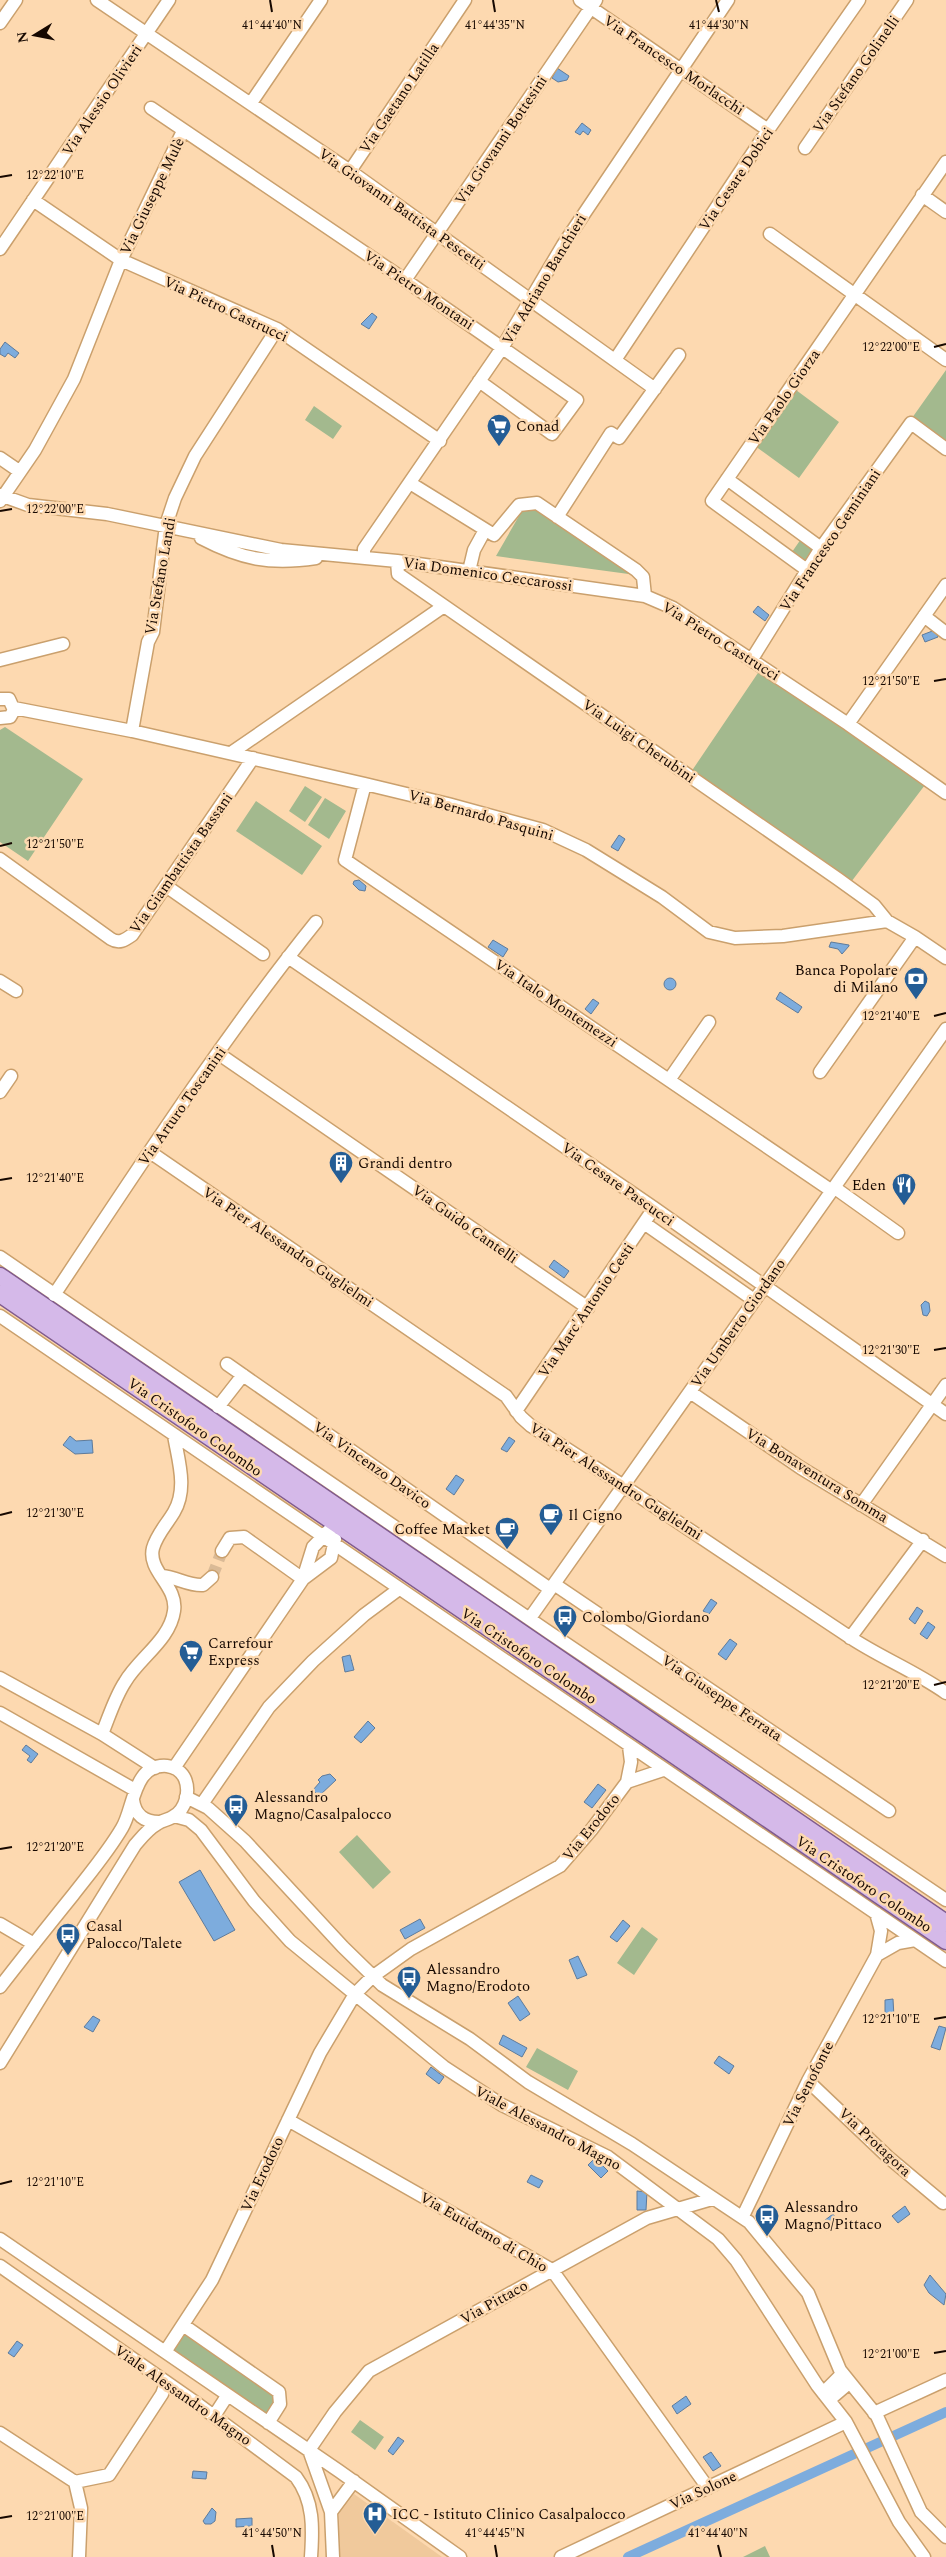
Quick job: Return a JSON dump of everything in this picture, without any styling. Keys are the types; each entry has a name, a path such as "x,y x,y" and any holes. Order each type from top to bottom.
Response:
{"main road":[{"name":"Via Cristoforo Colombo","path":"0,1276 946,1923"},
{"name":"Via Cristoforo Colombo","path":"0,1294 113,1371 343,1510 946,1940"}],"street":[{"path":"0,23 16,0"},
{"name":"Via Giovanni Battista Pescetti","path":"97,0 350,171 654,389"},
{"name":"Via Alessio Olivieri","path":"0,249 169,0"},
{"path":"251,103 321,0"},
{"name":"Via Gaetano Latilla","path":"350,171 465,0"},
{"name":"Via Francesco Morlacchi","path":"580,0 593,4 768,130"},
{"name":"Via Adriano Banchieri","path":"364,558 364,549 440,441 502,348 563,245 728,0"},
{"name":"Via Cesare Dobici","path":"615,360 768,130 860,0"},
{"name":"Via Stefano Golinelli","path":"805,148 907,0"},
{"name":"Via Giovanni Bottesini","path":"405,280 593,4"},
{"name":"Via Pietro Montani","path":"151,108 405,280 577,400 552,434 479,381"},
{"name":"Via Giuseppe Mulè","path":"1,498 36,450 74,379 121,260 183,131"},
{"name":"Via Paolo Giorza","path":"807,570 712,501 946,162"},
{"path":"922,195 946,212"},
{"name":"Via Pietro Castrucci","path":"33,200 121,260 277,329 440,441"},
{"path":"770,234 946,360"},
{"name":"Via Stefano Landi","path":"132,731 148,642 152,632 166,525 175,498 195,456 277,329"},
{"path":"557,517 611,433 619,438 679,355"},
{"name":"Via Francesco Geminiani","path":"752,659 821,548 911,424 946,449"},
{"path":"0,458 19,471"},
{"path":"727,479 821,548"},
{"path":"410,483 485,530 474,550 469,571"},
{"name":"Via Domenico Ceccarossi","path":"1,498 28,504 107,514 281,550 397,561 645,596"},
{"name":"Via Pietro Castrucci","path":"485,530 494,535 519,505 537,503 636,570 643,577 645,596 673,608 752,659 946,793"},
{"name":"Via Luigi Cherubini","path":"397,561 398,574 838,879 874,906 886,922"},
{"path":"848,724 946,585"},
{"path":"231,753 444,606"},
{"path":"924,616 946,633"},
{"path":"0,660 63,644"},
{"path":"0,697 9,699 14,708 10,717 0,718"},
{"name":"Via Bernardo Pasquini","path":"14,708 132,731 253,758 448,804 543,830 586,850 662,897 710,932 735,938 783,936 886,922"},
{"name":"Via Giambattista Bassani","path":"0,859 116,942 125,940 132,935 253,758"},
{"name":"Via Italo Montemezzi","path":"365,784 345,860 898,1233"},
{"path":"166,886 263,954"},
{"name":"Via Arturo Toscanini","path":"54,1295 150,1152 288,957 316,922"},
{"path":"886,922 915,936 946,958"},
{"path":"820,1072 915,936"},
{"name":"Via Cesare Pascucci","path":"288,957 654,1208 946,1414"},
{"path":"0,980 16,991"},
{"path":"669,1080 709,1022"},
{"name":"Via Umberto Giordano","path":"530,1618 626,1486 754,1300 946,1029"},
{"name":"Via Guido Cantelli","path":"219,1054 588,1308"},
{"name":"Via Pier Alessandro Guglielmi","path":"150,1152 506,1396 516,1411 531,1426 626,1486 850,1638 924,1678 946,1693"},
{"name":"Via Marc'Antonio Cesti","path":"516,1411 588,1308 654,1208"},
{"name":"Via Cesare Pascucci","path":"644,1223 754,1300"},
{"name":"Via Cristoforo Colombo","path":"0,1257 218,1407 343,1510 530,1618 946,1900"},
{"name":"Via Cristoforo Colombo","path":"0,1316 663,1770 946,1961"},
{"name":"Via Vincenzo Davico","path":"227,1364 552,1587"},
{"name":"Via Cristoforo Colombo","path":"113,1371 122,1400"},
{"path":"218,1407 243,1375"},
{"path":"861,1505 946,1386"},
{"name":"Via Bonaventura Somma","path":"690,1392 801,1468 923,1540 946,1556"},
{"path":"102,1734 126,1680 148,1655 173,1616 174,1600 153,1561 153,1550 159,1534 174,1513 181,1492 174,1435"},
{"path":"174,1768 303,1580 313,1547 343,1510"},
{"path":"303,1580 330,1560 343,1510"},
{"path":"222,1551 230,1538 244,1537 303,1580"},
{"path":"850,1638 923,1540"},
{"path":"162,1576 172,1577 193,1586 203,1585 212,1577"},
{"name":"Via Giuseppe Ferrata","path":"552,1587 890,1811"},
{"path":"202,1804 269,1707 313,1660 364,1615 399,1589"},
{"name":"Via Cristoforo Colombo","path":"550,1633 559,1659"},
{"path":"0,1678 102,1734 156,1768"},
{"path":"0,1713 134,1795 140,1816 148,1821 159,1822"},
{"path":"628,1746 631,1762 627,1782 663,1770"},
{"path":"0,1987 124,1827 134,1795 142,1778 156,1768 164,1766 174,1768 184,1778 186,1797 182,1808 174,1816 159,1822 135,1845 0,2063"},
{"name":"Via Erodoto","path":"165,2352 214,2276 328,2038 356,1994 372,1977 411,1949 560,1866 592,1829 627,1782"},
{"name":"Viale Alessandro Magno","path":"186,1797 202,1804 260,1855 372,1977 392,1992 470,2039 528,2082 632,2144 712,2199 743,2216 808,2293 846,2378 876,2416 921,2512 945,2535"},
{"name":"Viale Alessandro Magno","path":"174,1816 189,1820 201,1830 271,1922 296,1946 356,1994 410,2041 474,2088 515,2113 603,2154 711,2233 733,2256 826,2396 848,2425 902,2527 924,2557"},
{"path":"876,1913 881,1931 878,1955"},
{"path":"0,1924 34,1944"},
{"path":"878,1955 898,1943 915,1940"},
{"name":"Via Senofonte","path":"743,2216 808,2080 878,1955"},
{"name":"Via Protagora","path":"808,2080 888,2157 943,2204"},
{"name":"Via Eutidemo di Chio","path":"288,2120 552,2270 708,2488"},
{"name":"Via Pittaco","path":"309,2450 335,2412 369,2372 647,2218 712,2199"},
{"name":"Viale Alessandro Magno","path":"0,2239 227,2396 354,2481 460,2557"},
{"name":"Viale Alessandro Magno","path":"0,2266 284,2466 300,2482 311,2508 311,2553"},
{"path":"183,2325 279,2392 280,2404 268,2423"},
{"path":"826,2396 846,2378"},
{"path":"876,2416 946,2380"},
{"path":"75,2482 109,2475 162,2394 166,2383"},
{"path":"214,2416 227,2396"},
{"name":"Via Solone","path":"561,2557 848,2425"},
{"path":"0,2432 75,2482 82,2508 79,2557"},
{"path":"309,2450 331,2512 331,2553 311,2553"},
{"path":"331,2512 354,2481"}],"shaded area":[{"name":"ICC - Istituto Clinico Casalpalocco","path":"354,2494 442,2557 338,2557 339,2514"}],"green space":[{"path":"946,370 946,443 912,418"},
{"path":"796,390 839,422 799,478 755,446"},
{"path":"314,406 342,426 333,439 305,420"},
{"path":"523,509 533,509 541,512 636,575 496,556"},
{"path":"801,539 814,548 805,561 792,552"},
{"path":"762,667 928,781 848,886 689,775"},
{"path":"5,727 83,779 28,861 0,842 0,730"},
{"path":"305,786 322,797 305,822 289,811"},
{"path":"325,798 346,811 329,839 308,825"},
{"path":"256,801 322,846 302,875 236,831"},
{"path":"357,1835 391,1872 373,1889 339,1852"},
{"path":"642,1927 658,1939 634,1975 617,1963"},
{"path":"537,2048 578,2071 568,2090 526,2067"},
{"path":"185,2333 278,2397 266,2415 172,2352"},
{"path":"360,2420 384,2437 375,2450 351,2432"},
{"path":"765,2546 770,2557 743,2557"}],"water":[{"path":"557,68 569,76 567,80 558,82 552,78"},
{"path":"582,123 591,130 588,135 583,131 580,135 575,132"},
{"path":"372,313 377,317 369,329 361,324"},
{"path":"5,342 19,353 15,358 8,353 5,357 0,354 0,349"},
{"path":"758,606 769,615 765,621 753,612"},
{"path":"935,630 938,637 925,642 922,635"},
{"path":"619,835 625,839 618,851 611,847"},
{"path":"359,880 366,886 365,891 359,890 353,884 354,881"},
{"path":"493,940 508,949 503,957 488,947"},
{"path":"831,942 849,946 842,954 838,949 829,947"},
{"path":"670,978 676,984 670,990 664,984"},
{"path":"780,992 802,1007 798,1013 776,999"},
{"path":"593,999 599,1003 591,1014 585,1009"},
{"path":"554,1260 569,1271 564,1278 549,1267"},
{"path":"925,1301 929,1303 930,1311 927,1316 923,1315 921,1305"},
{"path":"70,1436 76,1441 92,1440 93,1453 75,1454 63,1445"},
{"path":"509,1437 515,1441 507,1452 501,1449"},
{"path":"456,1475 464,1480 454,1495 446,1489"},
{"path":"711,1599 717,1603 709,1614 703,1611"},
{"path":"917,1607 923,1611 915,1624 909,1619"},
{"path":"928,1622 935,1627 927,1639 920,1634"},
{"path":"730,1639 737,1644 726,1660 718,1654"},
{"path":"350,1655 354,1670 345,1672 342,1657"},
{"path":"368,1721 375,1728 361,1743 354,1737"},
{"path":"26,1745 38,1754 31,1763 27,1760 30,1756 22,1750"},
{"path":"330,1774 336,1780 319,1796 313,1790 320,1782 318,1780 322,1776"},
{"path":"598,1784 606,1790 592,1808 584,1802"},
{"path":"200,1870 235,1930 214,1941 179,1882"},
{"path":"420,1919 425,1928 405,1939 400,1930"},
{"path":"623,1920 630,1926 617,1942 610,1937"},
{"path":"578,1956 587,1975 577,1979 569,1960"},
{"path":"518,1996 530,2014 520,2021 508,2003"},
{"path":"893,1999 894,2017 885,2017 885,2000"},
{"path":"93,2016 100,2020 93,2032 84,2027"},
{"path":"939,2026 946,2028 940,2050 931,2047"},
{"path":"503,2035 527,2048 522,2057 499,2044"},
{"path":"719,2056 734,2066 729,2074 714,2063"},
{"path":"431,2067 444,2077 439,2084 426,2074"},
{"path":"595,2158 608,2171 601,2178 588,2165"},
{"path":"531,2175 543,2181 539,2188 527,2182"},
{"path":"637,2191 647,2192 646,2210 637,2210"},
{"path":"905,2206 910,2214 898,2223 892,2216"},
{"path":"833,2214 838,2221 826,2231 820,2224"},
{"path":"930,2275 946,2294 944,2305 929,2293 924,2285"},
{"path":"17,2341 23,2345 14,2357 8,2353"},
{"path":"686,2396 691,2404 677,2414 672,2406"},
{"path":"398,2437 404,2441 393,2455 388,2451"},
{"path":"711,2452 721,2466 713,2471 703,2457"},
{"path":"193,2471 207,2472 206,2479 192,2478"},
{"path":"212,2508 216,2512 215,2521 211,2524 205,2524 203,2521"},
{"path":"252,2518 252,2526 236,2527 236,2519"}],"waterway":[{"path":"628,2557 946,2412"}],"tunnel":[{"path":"212,1577 222,1551"}],"place":[{"name":"Conad","path":"499,447"},
{"name":"Banca Popolare di Milano","path":"916,1000"},
{"name":"Grandi dentro","path":"341,1184"},
{"name":"Eden","path":"904,1206"},
{"name":"Il Cigno","path":"551,1536"},
{"name":"Coffee Market","path":"507,1550"},
{"name":"Colombo/Giordano","path":"565,1638"},
{"name":"Carrefour Express","path":"191,1673"},
{"name":"Alessandro Magno/Casalpalocco","path":"236,1827"},
{"name":"Casal Palocco/Talete","path":"68,1956"},
{"name":"Alessandro Magno/Erodoto","path":"409,1999"},
{"name":"Alessandro Magno/Pittaco","path":"767,2237"},
{"name":"ICC - Istituto Clinico Casalpalocco","path":"375,2535"}]}
